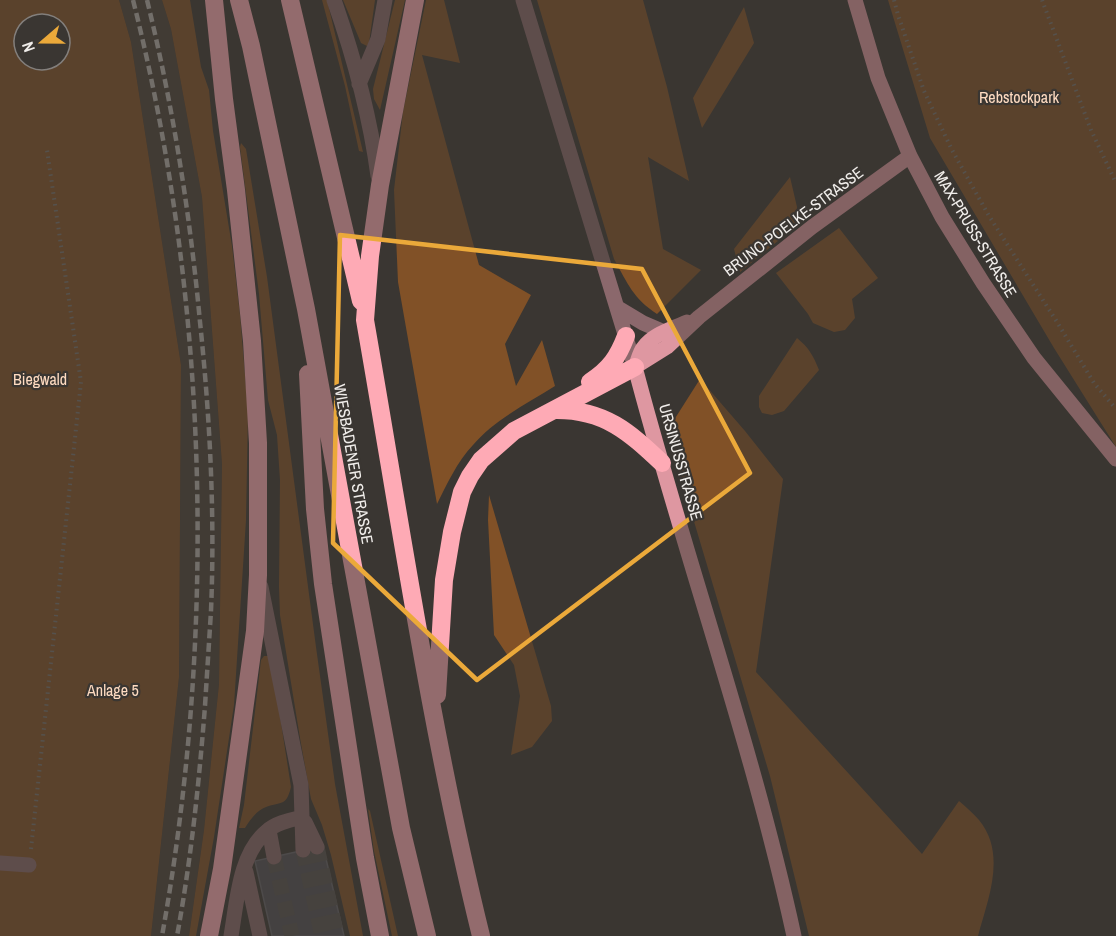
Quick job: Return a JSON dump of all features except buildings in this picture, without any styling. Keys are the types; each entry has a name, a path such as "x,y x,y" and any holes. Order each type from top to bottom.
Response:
{"highway":[{"path":"209,936 232,801 255,631 258,575 258,443 252,341 214,0"},
{"name":"WIESBADENER STRASSE","path":"239,0 251,46 306,309 401,828 427,936"},
{"path":"290,0 365,320 435,727 481,936"},
{"path":"365,320 370,255 385,150 415,0"},
{"path":"306,309 314,497 323,584 364,858 380,936"},
{"path":"534,420 597,378 614,362 626,336"},
{"path":"435,727 444,580 452,532 462,492 470,476 481,460 514,431 636,367"},
{"path":"555,410 572,410 610,421 629,433 662,463"}],"main road":[{"name":"MAX-PRUSS-STRASSE","path":"855,0 878,78 910,156 942,217 1034,358 1116,459"},
{"name":"BRUNO-POELKE-STRASSE","path":"636,367 667,346 699,317 812,227 910,156"},
{"name":"BRUNO-POELKE-STRASSE","path":"636,367 644,347 657,336 699,317"},
{"name":"URSINUSSTRASSE","path":"636,367 779,867 794,936"}],"street":[{"path":"334,0 345,32 370,128 380,185"},
{"path":"359,84 378,39 385,0"},
{"name":"URSINUSSTRASSE","path":"523,0 636,367"},
{"path":"618,308 664,332"},
{"path":"258,575 301,785 302,817 310,849"},
{"path":"231,936 244,866 254,846 268,830 302,817"},
{"path":"268,830 274,857"},
{"path":"0,863 29,865"},
{"path":"244,866 260,936"}],"path":[{"path":"894,0 924,91 952,150 989,216 1094,383 1116,408"},
{"path":"1042,0 1091,130 1116,183"},
{"path":"29,865 81,382 47,150"}],"highlighted area":[{"path":"340,235 642,269 750,473 477,680 333,543"}],"shaded area":[{"path":"119,0 162,0 171,29 202,197 222,464 219,684 204,830 189,936 151,936 179,677 181,365 131,42"}],"green space":[{"name":"Anlage 5","path":"0,0 119,0 131,42 181,365 179,677 151,936 0,936"},
{"path":"162,0 190,0 201,67 209,90 213,131 232,246 248,412 246,520 234,705 196,936 189,936 204,830 219,684 222,464 202,197 171,29"},
{"path":"322,0 327,0 363,152 359,151 345,86"},
{"path":"343,0 375,0 367,46 361,43"},
{"path":"395,0 405,0 380,110 374,99 373,89"},
{"path":"426,0 444,0 460,63 422,55 479,265 531,295 505,344 516,386 542,340 555,386 512,412 481,436 457,466 437,504 398,282 394,190 403,112"},
{"path":"537,0 643,0 667,87 689,181 648,157 663,249 701,270 657,314 637,296 614,259"},
{"name":"Rebstockpark","path":"888,0 1116,0 1116,447 1054,348 930,138"},
{"path":"744,7 754,43 702,128 693,98"},
{"path":"241,143 246,149 267,277 335,784 363,936 350,936 331,855 311,799 280,615 280,480 277,435 268,400 259,294"},
{"path":"790,177 797,207 795,227 740,272 734,249"},
{"path":"839,228 878,278 852,299 855,318 845,330 834,332 813,323 776,273"},
{"path":"797,338 810,352 819,370 784,411 772,415 762,413 759,407 759,396"},
{"path":"700,379 783,479 756,672 922,854 959,801 979,820 992,847 994,862 990,892 978,936 809,936 770,776 667,431"},
{"path":"489,495 551,706 552,721 532,747 511,755 520,696 514,665 494,635 488,520"},
{"path":"264,656 269,656 272,665 291,787 285,801 263,808 245,828 239,828 244,805 261,660"},
{"path":"368,809 398,936 392,936 374,851"}],"tunnel":[{"path":"317,847 337,936"},
{"path":"303,850 322,936"},
{"path":"274,857 292,936"}],"railway":[{"path":"133,0 158,114 177,230 190,348 197,466 197,585 191,703 180,821 162,936"},
{"path":"147,0 180,160 200,322 211,467 212,575 205,706 194,821 177,936"}],"park label":[{"name":"Biegwald","path":"40,379"}]}
